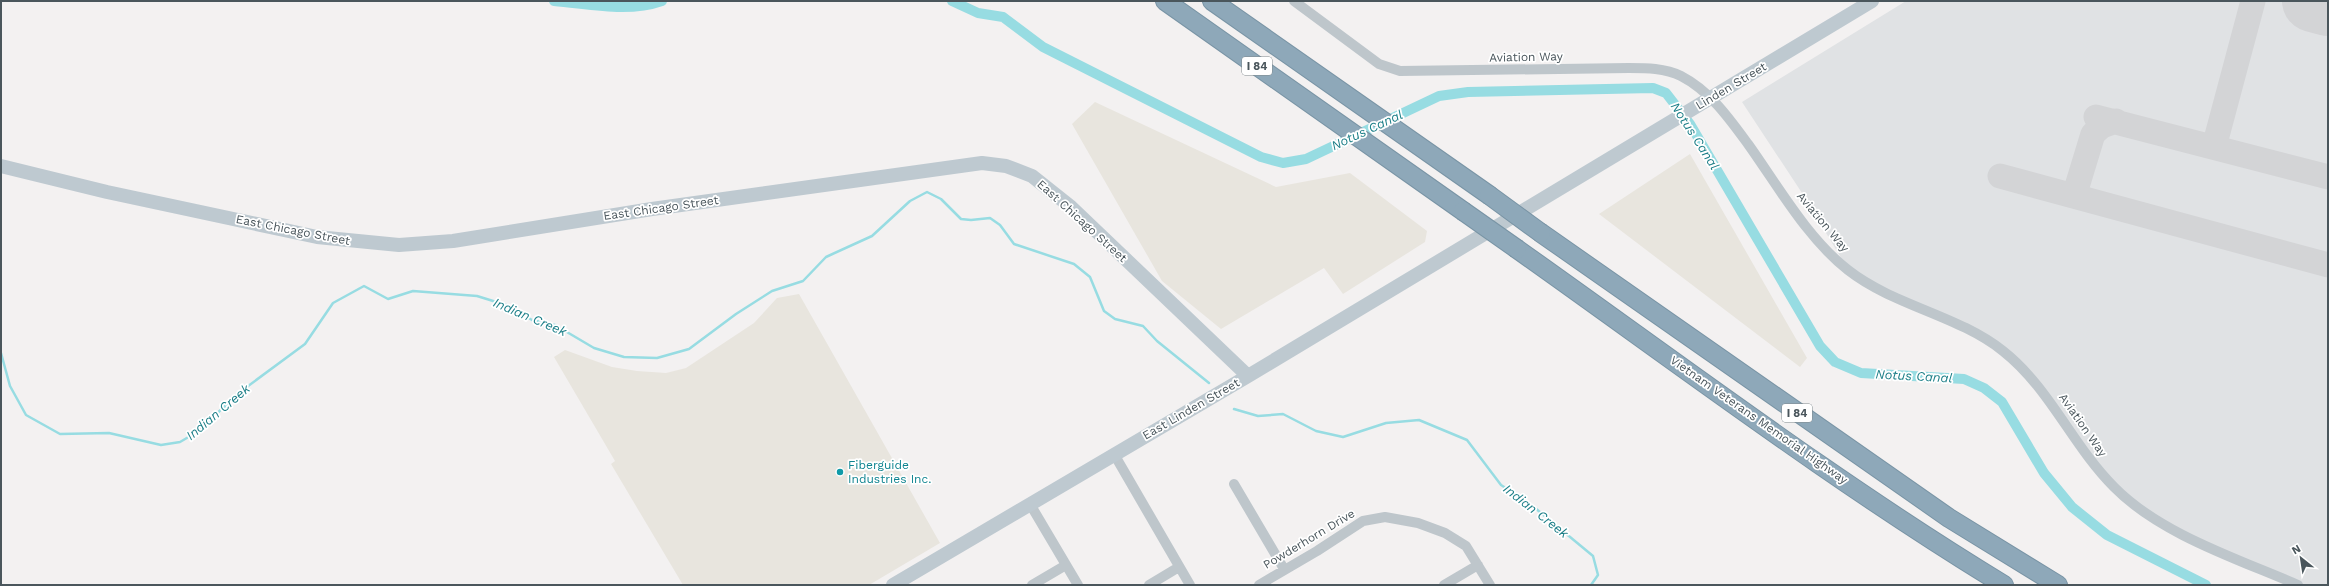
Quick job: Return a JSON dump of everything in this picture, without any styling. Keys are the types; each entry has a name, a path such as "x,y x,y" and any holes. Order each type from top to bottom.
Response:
{"highway":[{"name":"Vietnam Veterans Memorial Highway","path":"1164,1 1801,450 1958,557 2004,585"},
{"name":"I 84","path":"1212,1 1943,514 2058,585"}],"street":[{"name":"Aviation Way","path":"1294,1 1378,64 1400,71 1647,68 1664,70 1680,76 1723,109 1802,220 1827,250 1849,271 1880,290 1978,336 2003,350 2045,394 2075,440 2096,467 2114,487 2133,504 2178,532 2298,585"},
{"name":"Linden Street","path":"1487,232 1872,1"},
{"name":"East Chicago Street","path":"1,166 107,192 316,237 399,245 453,241 652,209 982,163 1006,166 1032,176 1071,207 1248,376"},
{"name":"East Linden Street","path":"893,585 1248,376 1487,232"},
{"path":"1114,454 1190,585"},
{"path":"1234,484 1284,569"},
{"path":"1030,504 1078,585"},
{"name":"Powderhorn Drive","path":"1259,585 1317,551 1363,521 1385,516 1418,523 1445,533 1466,546 1490,585"},
{"path":"1032,585 1066,565"},
{"path":"1444,585 1478,565"},
{"path":"1149,585 1179,567"}],"shaded area":[{"path":"1906,1 2328,1 2328,585 2298,585 2178,532 2133,504 2003,350 1849,271 1802,193 1742,102"},
{"path":"1095,102 1276,187 1350,173 1427,231 1425,242 1343,294 1324,268 1221,329 1162,281 1072,124"},
{"path":"1690,154 1807,358 1800,367 1599,214"},
{"path":"799,294 940,543 869,585 683,585 611,464 615,461 554,357 565,350 612,367 637,371 666,373 686,368 754,323 777,298"}],"waterway":[{"name":"Notus Canal","path":"554,1 609,7 649,5 662,1"},
{"name":"Notus Canal","path":"952,1 978,13 1003,17 1043,47 1261,157 1283,163 1306,159 1439,96 1468,92 1653,88 1666,93 1690,124 1820,346 1835,362 1861,373 1964,379 1984,388 2002,402 2044,473 2072,507 2107,535 2206,585"},
{"name":"Indian Creek","path":"1,353 10,386 26,415 60,434 109,433 161,445 180,442 197,432 240,392 305,344 333,303 364,286 388,299 413,291 477,296 506,305 532,320 555,325 594,348 624,357 657,358 689,349 736,314 772,291 803,281 826,257 872,236 910,201 927,192 941,199 961,219 971,220 990,218 1000,225 1014,244 1074,264 1090,277 1104,311 1115,319 1143,326 1157,341 1209,383"},
{"name":"Indian Creek","path":"1234,409 1258,416 1283,414 1316,431 1343,437 1386,423 1419,420 1467,440 1501,485 1529,503 1593,556 1598,575 1591,585"}],"taxiway":[{"path":"2214,147 2253,1"},
{"path":"2096,117 2328,177"},
{"path":"2075,193 2093,134 2102,126 2116,121"},
{"path":"2000,176 2328,265"}],"runway":[{"path":"2313,1 2328,5"}],"place":[{"name":"Fiberguide Industries Inc.","path":"840,472"}]}
